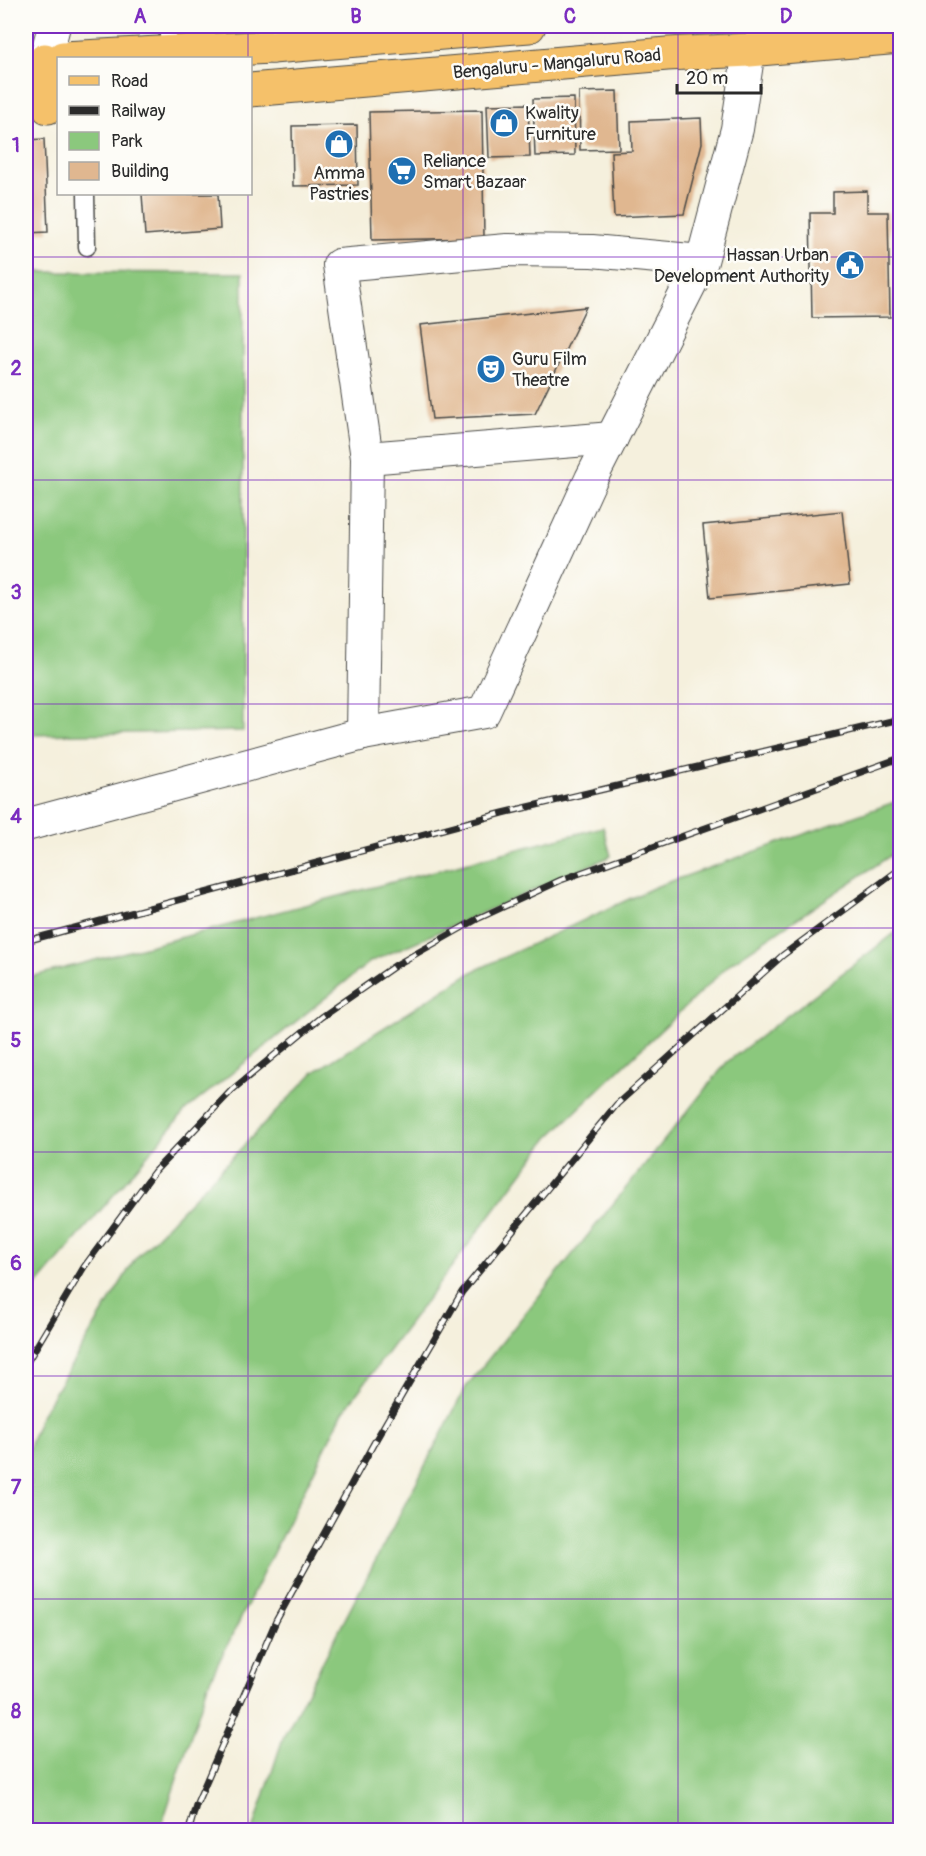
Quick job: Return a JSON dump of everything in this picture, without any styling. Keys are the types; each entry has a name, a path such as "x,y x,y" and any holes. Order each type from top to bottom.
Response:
{"main road":[{"path":"60,57 169,39 529,26"},
{"path":"262,89 273,36"},
{"name":"Bengaluru - Mangaluru Road","path":"262,89 655,55 749,50 900,37"},
{"path":"44,108 48,59"}],"street":[{"path":"48,59 54,26"},
{"path":"26,825 363,734 484,712 591,479 702,261 737,129 749,50"},
{"path":"363,734 367,458 339,265 507,250 592,251 702,261"},
{"path":"367,458 612,438"}],"lane":[{"path":"86,195 87,247"}],"green space":[{"path":"26,272 243,273 243,731 26,735"},
{"path":"900,800 900,849 731,963 548,1138 343,1412 208,1684 160,1830 26,1830 26,1455 40,1417 135,1259 314,1072 470,973 655,887"},
{"path":"603,827 611,856 370,962 186,1110 26,1298 26,978"},
{"path":"900,929 900,1830 253,1830 283,1738 466,1387 727,1062"}],"building":[{"path":"617,91 619,149 580,150 579,92"},
{"path":"574,98 575,155 535,156 533,99"},
{"path":"528,104 530,157 489,158 487,105"},
{"path":"482,110 484,238 372,240 369,112"},
{"path":"701,118 702,143 684,214 614,217 611,152 632,151 631,121"},
{"path":"357,125 358,185 293,186 292,126"},
{"path":"44,139 48,232 26,233 26,140"},
{"name":"Hassan Urban Development Authority","path":"867,191 867,212 888,212 890,317 812,318 810,213 833,213 833,192"},
{"path":"142,195 218,195 220,229 145,235"},
{"name":"Guru Film Theatre","path":"586,307 535,414 432,419 420,325"},
{"path":"842,511 850,584 710,598 703,525"}],"railway":[{"path":"26,941 503,813 900,719"},
{"path":"26,1364 84,1267 154,1172 232,1090 321,1017 396,965 479,918 561,880 900,758"},
{"path":"189,1830 196,1805 276,1621 374,1443 462,1292 617,1104 783,955 900,869"}],"place":[{"name":"Kwality Furniture","path":"504,123"},
{"name":"Amma Pastries","path":"339,144"},
{"name":"Reliance Smart Bazaar","path":"402,171"},
{"name":"Hassan Urban Development Authority","path":"850,265"},
{"name":"Guru Film Theatre","path":"491,369"}]}
